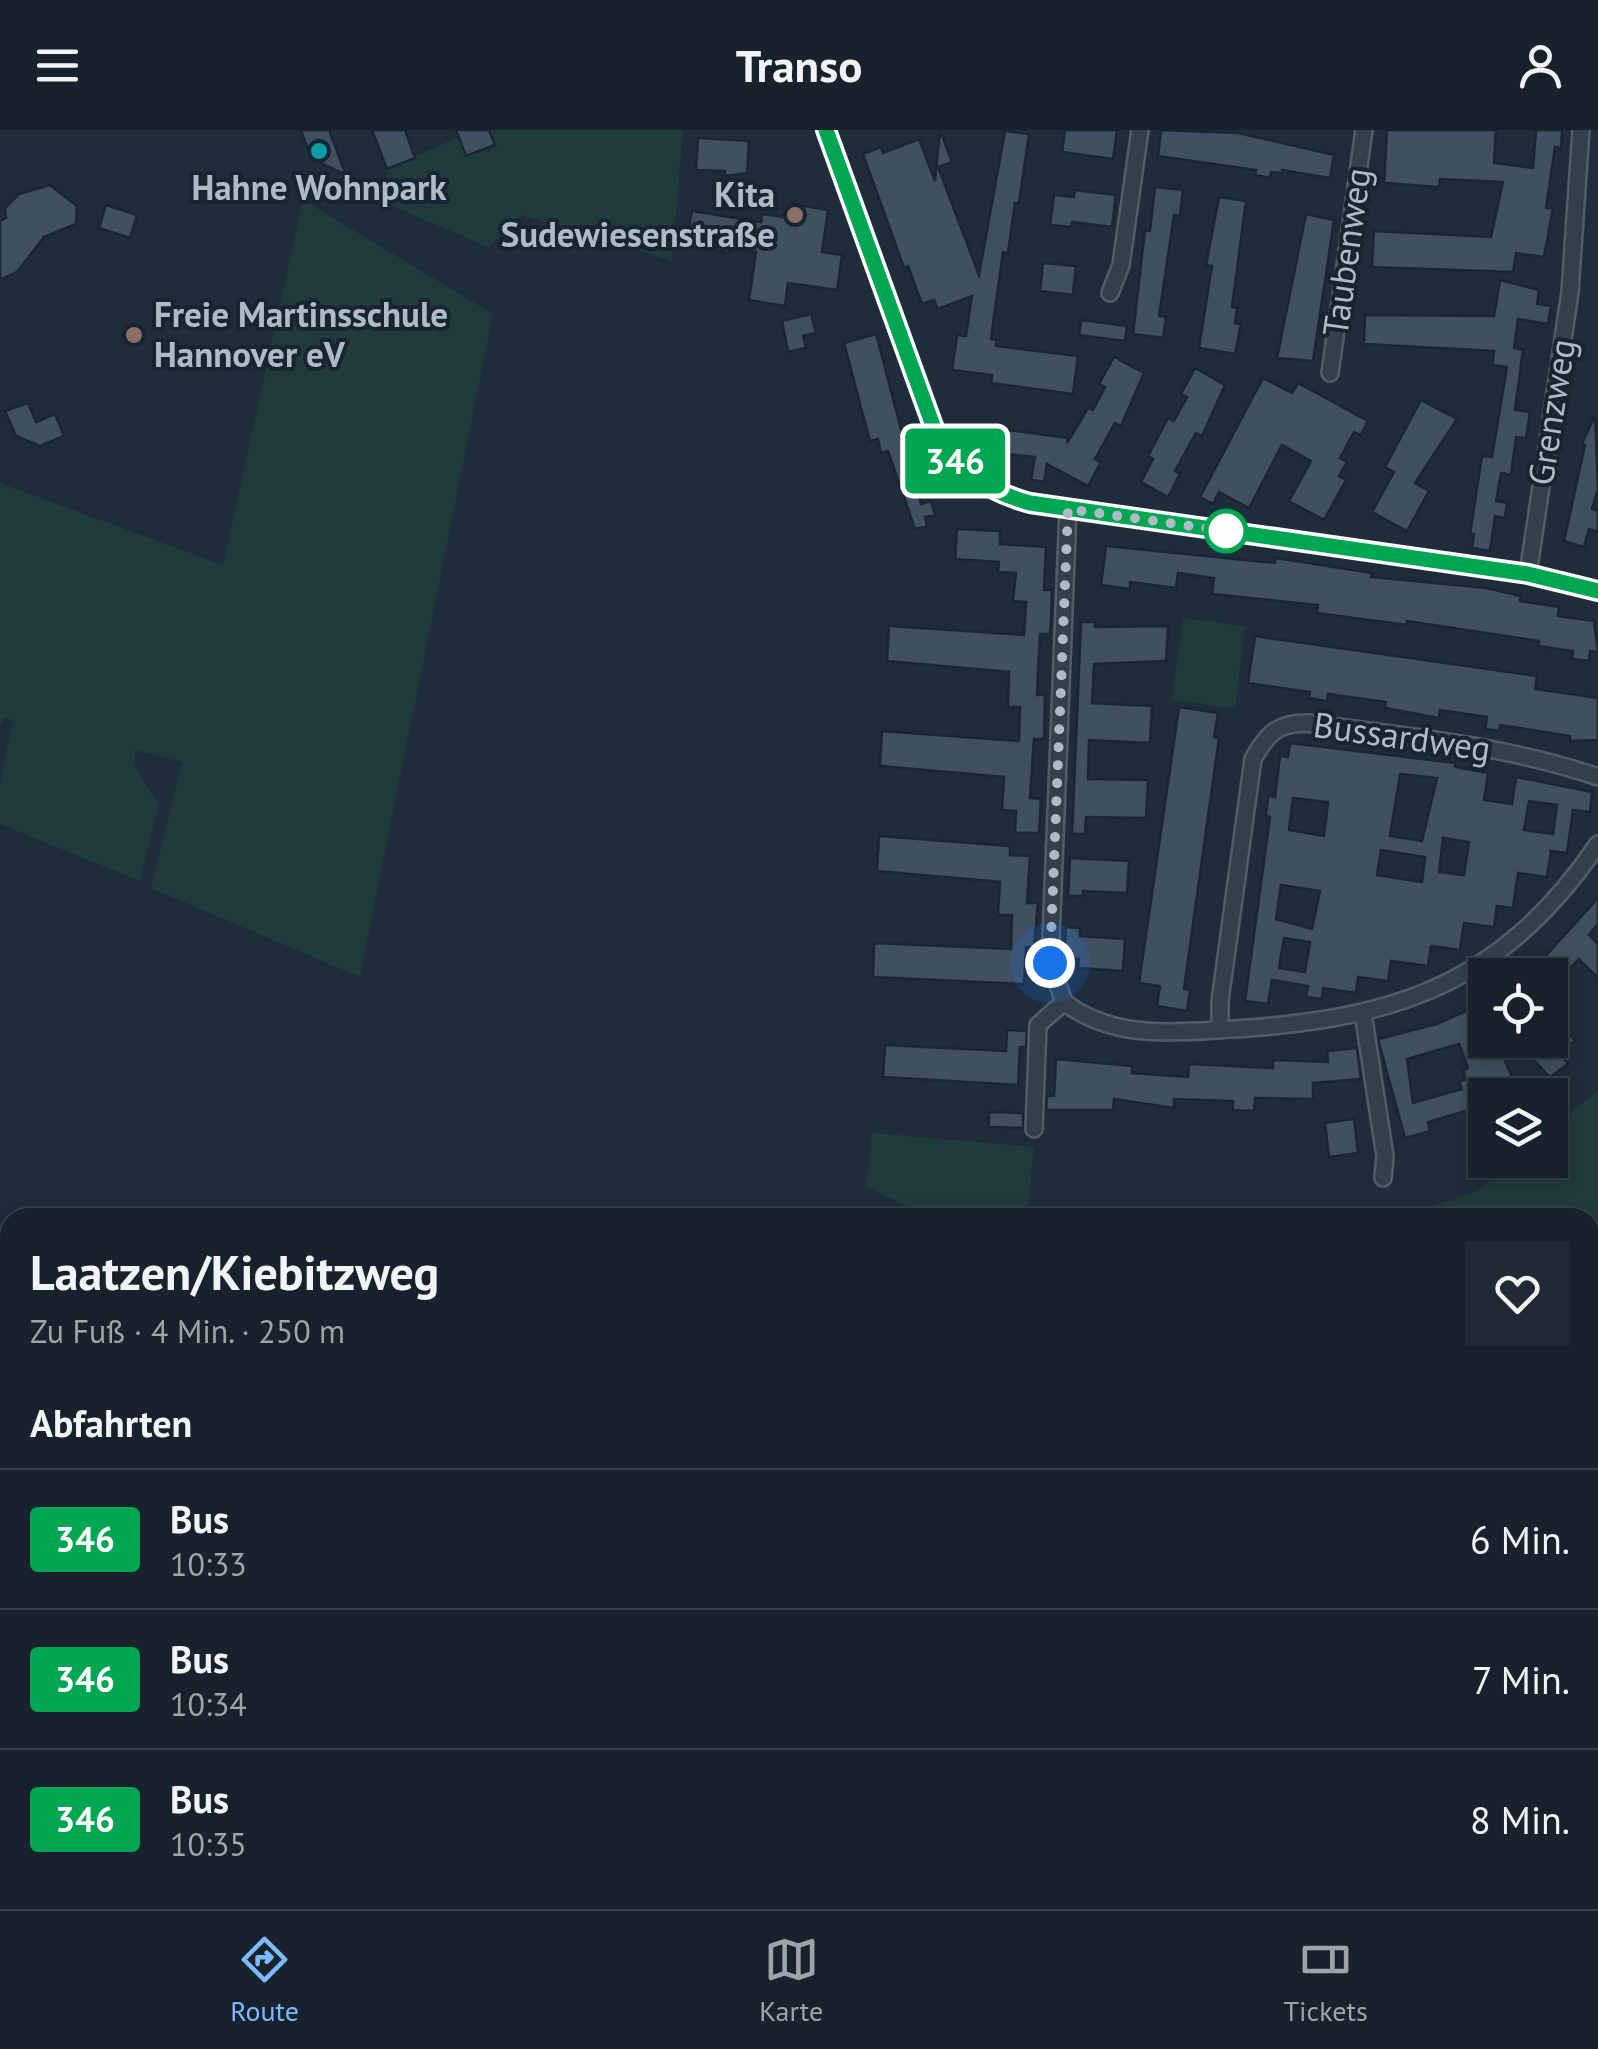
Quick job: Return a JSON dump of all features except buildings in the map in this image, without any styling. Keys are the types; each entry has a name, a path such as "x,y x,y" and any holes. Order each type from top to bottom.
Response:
{"street":[{"path":"826,130 940,442 959,466 991,490 1068,509 1528,574 1598,590"},
{"path":"1110,293 1120,265 1140,130"},
{"name":"Taubenweg","path":"1330,374 1364,130"},
{"name":"Grenzweg","path":"1528,574 1570,292 1580,130"},
{"path":"1068,509 1050,963 1064,1002 1085,1018 1108,1028 1220,1030 1363,1013 1433,991 1506,948 1567,889 1598,844"},
{"name":"Bussardweg","path":"1220,1030 1220,1000 1253,759 1266,735 1285,723 1307,722 1494,748 1546,759 1598,777"},
{"path":"1034,1129 1038,1025 1064,1002"},
{"path":"1363,1013 1385,1156 1384,1178"}],"green space":[{"path":"489,130 683,130 672,261 522,215 488,247 388,204 387,169 459,137 494,144"},
{"path":"303,200 493,314 360,977 151,888 182,762 135,750 134,765 159,804 140,881 0,824 0,785 13,720 4,717 0,728 0,483 223,565"},
{"path":"1183,618 1245,626 1235,708 1172,700"},
{"path":"1598,1091 1598,1208 1426,1208 1478,1191 1493,1178 1568,1178 1568,1115"},
{"path":"872,1133 1034,1147 1028,1208 912,1208 866,1187"}],"bus line":[{"name":"346","path":"826,130 936,434 959,466 991,490 1030,503 1528,574 1598,591"}],"place":[{"name":"Hahne Wohnpark","path":"319,151"},
{"name":"Kita Sudewiesenstraße","path":"795,215"},
{"name":"Freie Martinsschule Hannover eV","path":"134,335"}],"route":[{"path":"1050,963 1068,509 1226,531"}]}
